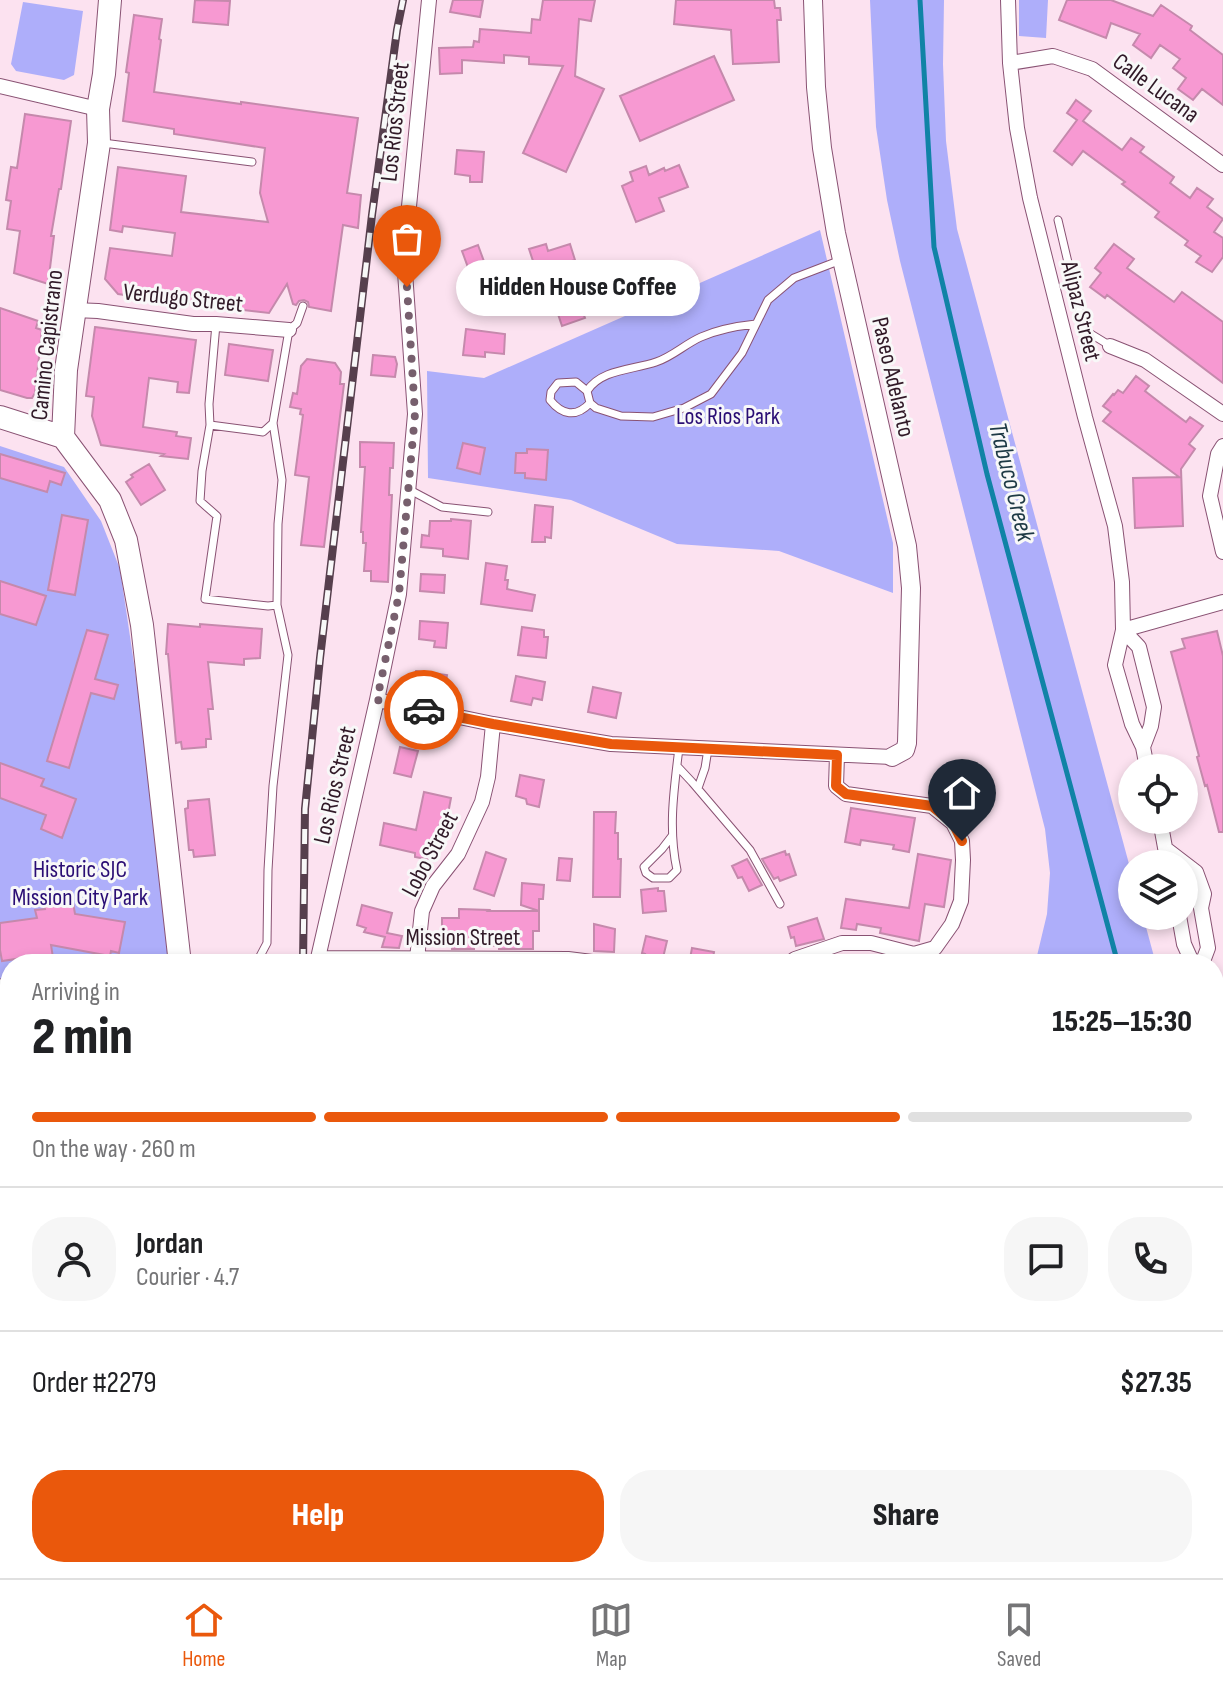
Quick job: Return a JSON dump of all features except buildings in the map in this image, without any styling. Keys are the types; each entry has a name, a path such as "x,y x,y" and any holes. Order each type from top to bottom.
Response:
{"main road":[{"name":"Camino Capistrano","path":"110,0 98,109 99,143 66,370 63,437 110,500 126,540 142,625 179,954"},
{"path":"0,417 63,437"}],"street":[{"name":"Los Rios Street","path":"319,954 399,594 415,414 404,258 429,0"},
{"name":"Paseo Adelanto","path":"813,0 822,148 841,260 907,546 911,588 907,743 905,750 892,757"},
{"name":"Alipaz Street","path":"1008,0 1010,63 1017,128 1030,198 1115,526 1122,582 1123,630 1115,665 1144,754"},
{"name":"Calle Lucana","path":"1010,63 1053,56 1092,69 1223,165"},
{"path":"0,86 98,109"},
{"name":"Verdugo Street","path":"74,310 193,324 289,330"},
{"path":"1110,346 1145,360 1223,414"},
{"path":"1223,446 1218,454 1210,496 1223,552"},
{"path":"1123,630 1223,602"},
{"name":"Alipaz Street","path":"1123,630 1139,647 1154,707 1143,747"},
{"path":"377,700 611,744 892,757"},
{"name":"Lobo Street","path":"418,954 422,911 433,886 458,854 482,802 488,777 493,724"},
{"path":"810,954 842,943 871,943 914,954 935,948 952,924 961,901 962,841 953,823 932,806 846,794 836,786 837,755"},
{"path":"1198,878 1204,894 1201,908 1208,948 1206,954"},
{"path":"1182,930 1188,954"}],"lane":[{"path":"99,143 252,162"},
{"path":"1058,220 1086,331 1110,346"},
{"path":"590,403 584,410 572,414 558,410 550,400 551,392 558,383 576,382 587,391 590,403 596,408 621,416 653,417 684,408 711,394 742,353 768,300 794,278 841,260"},
{"path":"261,954 267,943 271,813 288,655 277,605 282,480 273,423 289,330 297,323 303,306"},
{"path":"216,324 210,425 200,501 217,516 205,599 277,605"},
{"path":"587,391 592,384 610,374 658,362 700,338 726,328 756,324"},
{"path":"210,425 263,432 273,423"},
{"path":"408,489 442,507 488,512"},
{"path":"672,836 644,867 653,878 669,878 677,870 672,836 673,792 679,748"},
{"path":"698,788 708,749"},
{"path":"677,766 750,850 780,904"}],"green space":[{"path":"870,0 944,0 946,141 957,229 1118,823 1118,834 1121,834 1125,850 1118,850 1118,930 1147,930 1153,954 1037,954 1047,914 1050,873 1045,829 887,200 876,127"},
{"path":"1019,0 1048,0 1046,38 1019,36"},
{"path":"23,2 83,11 74,75 64,80 16,71 11,64"},
{"name":"Los Rios Park","path":"820,230 893,543 893,593 779,551 677,544 571,500 428,478 427,371 484,378"},
{"name":"Historic SJC Mission City Park","path":"0,446 64,467 101,521 120,569 163,895 167,954 0,954"}],"waterway":[{"name":"Trabuco Creek","path":"920,0 934,247 987,474 1115,954"}],"railway":[{"path":"303,954 305,809 320,658 372,215 403,0"}],"way so far":[{"path":"407,287 415,414 399,594 377,700 424,710"}],"place":[{"name":"Hidden House Coffee","path":"407,287"}],"route":[{"path":"424,710 611,744 837,755 836,786 846,794 932,806 953,823 962,841"}]}
